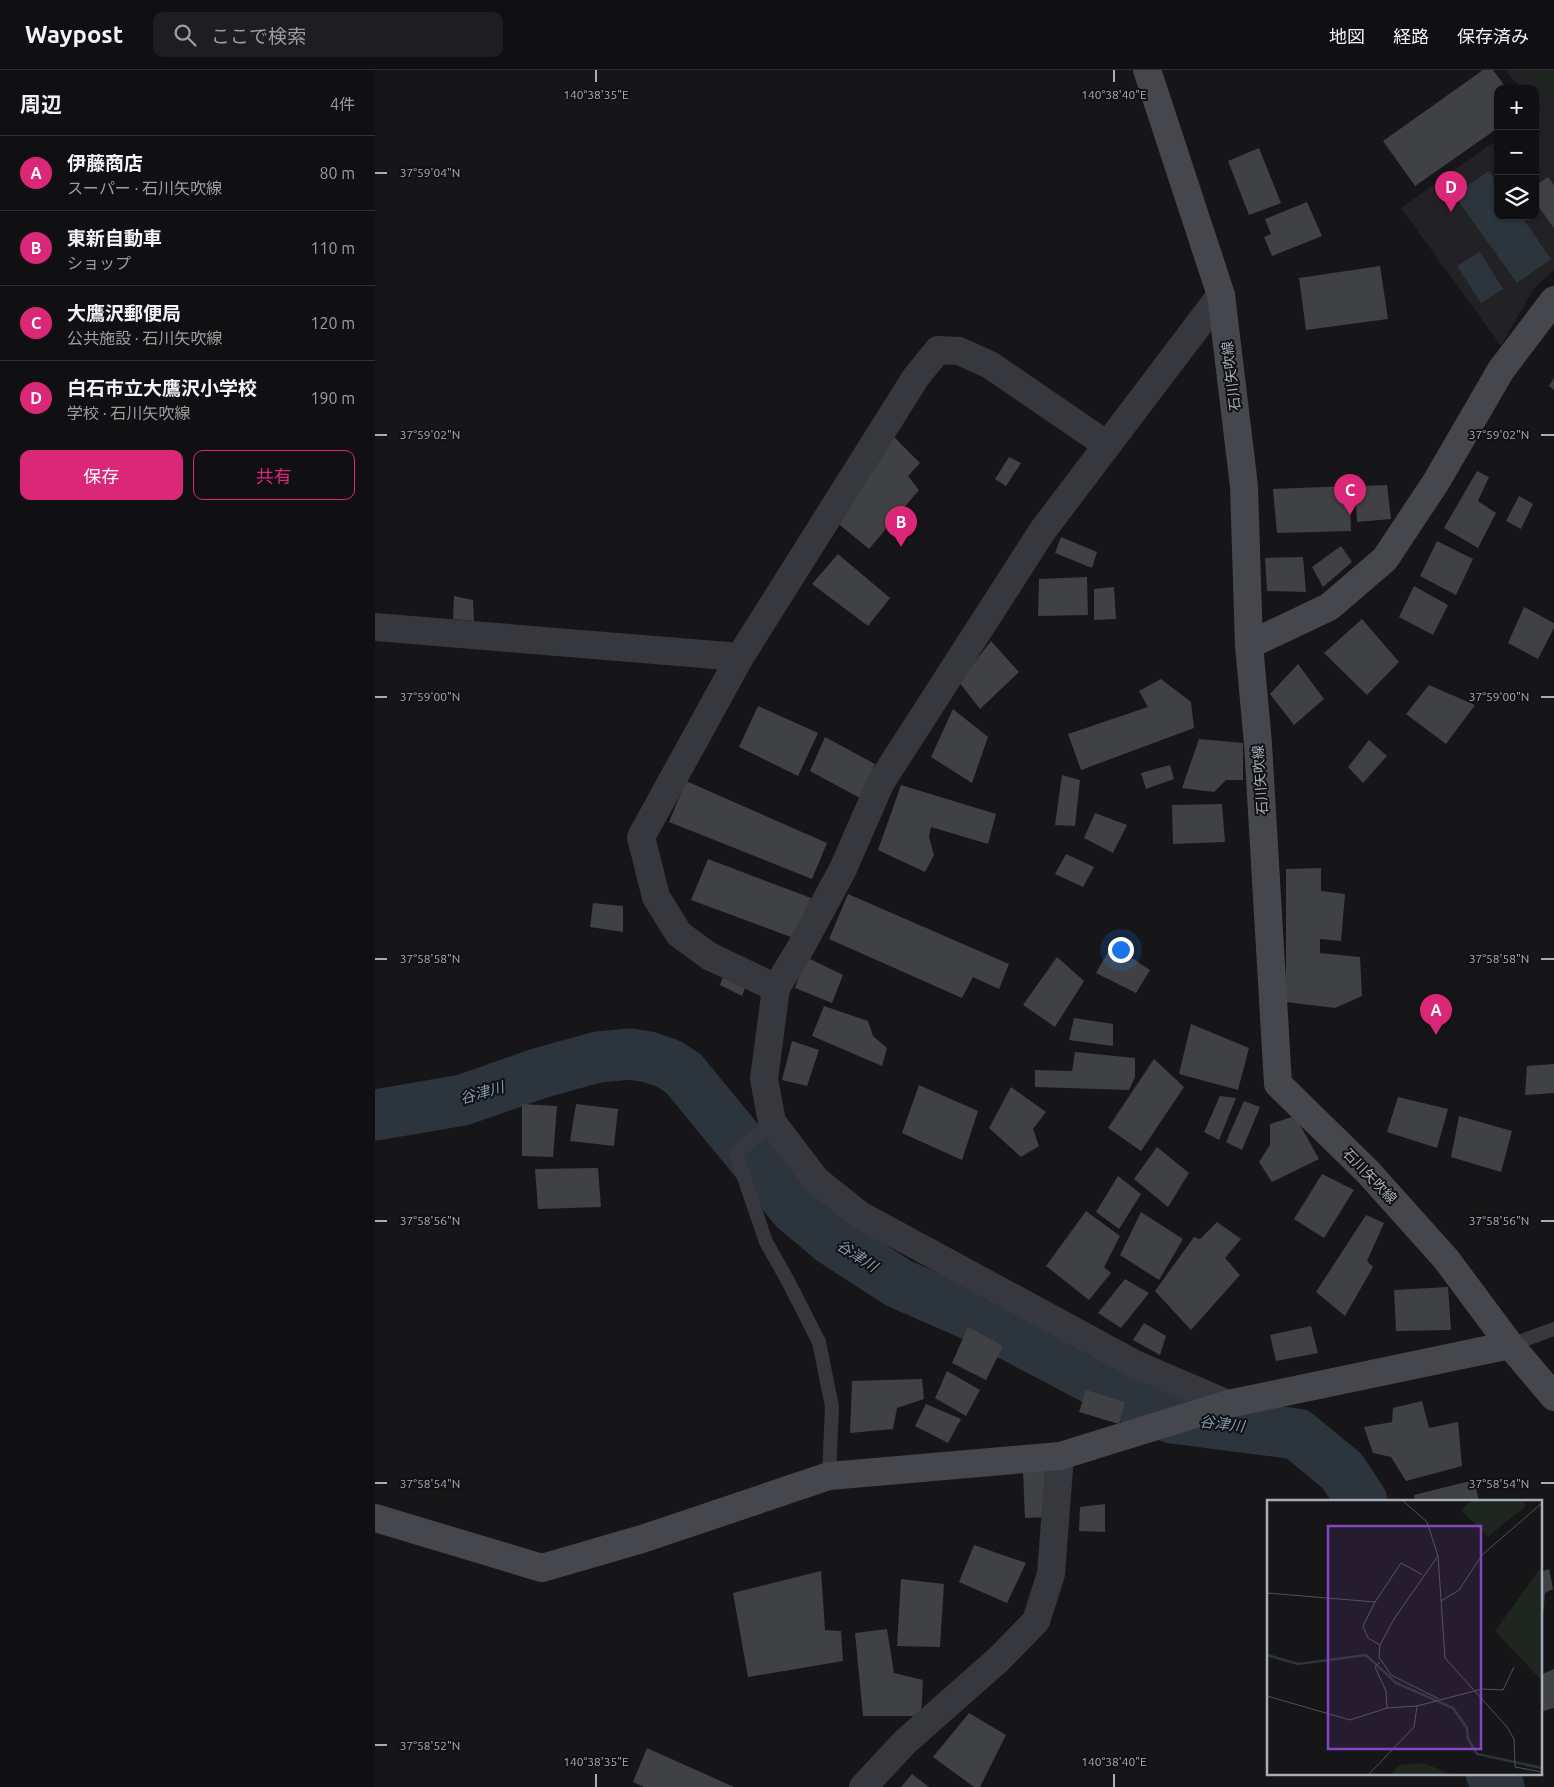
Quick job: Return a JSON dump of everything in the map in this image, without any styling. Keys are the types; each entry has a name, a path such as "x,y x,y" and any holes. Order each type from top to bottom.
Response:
{"street":[{"name":"石川矢吹線","path":"1147,70 1221,296 1244,486 1249,645 1258,744 1278,1084 1368,1172 1446,1259 1510,1345 1554,1397"},
{"path":"1221,296 1043,530 881,782 843,869 801,948 776,988 764,1079 772,1122 816,1180 860,1215 1135,1364 1227,1405"},
{"path":"1249,645 1329,607 1385,559 1436,482 1501,370 1554,300"},
{"path":"776,988 709,956 679,934 656,896 641,837 740,657 916,377 939,350 959,351 990,365 1107,444"},
{"path":"375,627 740,657"},
{"path":"375,1518 542,1568 642,1539 829,1476 1069,1453 1227,1405 1510,1345"},
{"path":"863,1787 905,1742 999,1659 1036,1621 1051,1574 1069,1453"}],"lane":[{"path":"772,1122 736,1154 766,1242 819,1342 832,1407 829,1476"},
{"path":"1510,1345 1554,1329"}],"shaded area":[{"path":"1505,70 1554,70 1554,270 1534,288 1501,346 1401,208 1494,142 1494,220 1539,220 1539,110 1541,109 1539,107 1539,85 1518,85"},
{"path":"1529,70 1554,70 1554,96"},
{"path":"1489,171 1494,178 1494,220 1524,220 1551,259 1517,283 1454,195"},
{"path":"1480,252 1503,289 1481,303 1457,266"}],"building":[{"path":"1483,70 1493,70 1504,85 1494,85 1494,131 1415,186 1383,141"},
{"path":"1259,148 1281,203 1249,215 1228,161"},
{"path":"1548,177 1554,185 1554,228 1539,207 1539,183"},
{"path":"1307,202 1322,236 1272,256 1264,237 1271,234 1265,219"},
{"path":"1380,266 1388,319 1306,330 1299,278"},
{"path":"1554,378 1554,390 1549,386"},
{"path":"890,433 920,463 908,476 919,490 869,549 835,521"},
{"path":"1009,457 1021,463 1006,486 995,479"},
{"path":"1477,471 1489,477 1478,501 1496,513 1478,548 1444,528"},
{"path":"1387,485 1391,519 1357,522 1355,486"},
{"path":"1349,486 1351,531 1277,533 1273,489"},
{"path":"1519,496 1533,504 1521,529 1506,521"},
{"path":"1061,537 1097,552 1092,568 1055,553"},
{"path":"1437,541 1473,559 1456,595 1420,576"},
{"path":"1341,546 1352,562 1323,587 1312,567"},
{"path":"838,554 890,598 868,626 812,584"},
{"path":"1303,557 1306,592 1267,591 1265,558"},
{"path":"1087,577 1088,615 1038,616 1039,579"},
{"path":"1414,586 1448,605 1433,635 1399,617"},
{"path":"1114,587 1116,619 1094,620 1094,589"},
{"path":"454,596 473,600 474,621 453,619"},
{"path":"1524,607 1554,623 1554,628 1538,659 1508,643"},
{"path":"1362,619 1399,662 1367,695 1324,653"},
{"path":"991,641 1019,672 980,709 959,682"},
{"path":"1298,664 1324,699 1294,725 1270,694"},
{"path":"1161,679 1191,702 1194,728 1081,770 1068,734 1148,707 1139,691"},
{"path":"1429,685 1475,705 1446,744 1406,714"},
{"path":"758,706 818,733 798,776 739,747"},
{"path":"953,709 988,737 972,783 931,757"},
{"path":"825,737 875,764 860,798 810,771"},
{"path":"1199,739 1243,743 1243,780 1226,780 1214,792 1182,788"},
{"path":"1369,740 1387,756 1363,783 1348,767"},
{"path":"1170,765 1174,779 1146,789 1141,773"},
{"path":"1062,775 1080,780 1075,826 1055,825"},
{"path":"686,781 827,843 812,879 669,822"},
{"path":"901,785 996,814 988,844 931,827 929,837 934,855 925,872 878,850"},
{"path":"1222,804 1225,842 1173,844 1172,805"},
{"path":"1095,813 1127,825 1113,853 1084,838"},
{"path":"1066,854 1094,867 1083,887 1055,874"},
{"path":"708,859 811,898 796,939 691,900"},
{"path":"1321,868 1321,891 1345,894 1341,941 1320,939 1320,953 1360,957 1362,996 1335,1008 1286,1002 1286,869"},
{"path":"848,894 1009,964 999,989 973,977 962,998 829,939"},
{"path":"593,903 623,906 623,932 590,927"},
{"path":"1112,945 1150,970 1136,993 1096,973"},
{"path":"806,957 843,975 832,1003 795,988"},
{"path":"1057,957 1084,981 1055,1027 1023,1005"},
{"path":"725,972 748,981 742,996 720,985"},
{"path":"824,1006 868,1021 873,1036 887,1048 882,1066 812,1036"},
{"path":"1074,1018 1113,1024 1113,1046 1069,1040"},
{"path":"1191,1024 1249,1048 1238,1090 1179,1074"},
{"path":"792,1041 819,1050 807,1086 782,1080"},
{"path":"1075,1052 1135,1058 1135,1077 1129,1090 1035,1087 1035,1070 1072,1071"},
{"path":"1154,1059 1184,1087 1141,1151 1108,1128"},
{"path":"1554,1064 1554,1093 1525,1095 1527,1066"},
{"path":"919,1085 978,1111 962,1160 902,1133"},
{"path":"1011,1087 1046,1112 1033,1129 1039,1146 1021,1157 989,1128"},
{"path":"1220,1096 1236,1098 1219,1140 1204,1132"},
{"path":"1398,1097 1448,1109 1437,1148 1387,1132"},
{"path":"1244,1101 1260,1107 1242,1150 1226,1142"},
{"path":"522,1104 557,1106 553,1157 522,1156"},
{"path":"576,1104 618,1109 614,1146 570,1141"},
{"path":"1295,1116 1319,1159 1272,1182 1259,1162 1270,1145 1270,1124"},
{"path":"1459,1116 1512,1131 1501,1172 1451,1157"},
{"path":"1157,1147 1189,1173 1168,1207 1134,1179"},
{"path":"598,1168 601,1207 538,1209 535,1169"},
{"path":"1322,1174 1354,1190 1324,1238 1294,1219"},
{"path":"1118,1176 1141,1194 1119,1229 1096,1212"},
{"path":"1086,1211 1120,1236 1104,1267 1111,1273 1089,1300 1046,1266"},
{"path":"1141,1212 1183,1239 1159,1280 1120,1255"},
{"path":"1366,1215 1384,1223 1367,1261 1373,1267 1345,1316 1316,1292"},
{"path":"1217,1222 1241,1239 1225,1258 1240,1275 1191,1330 1155,1291 1194,1237 1200,1239"},
{"path":"1125,1279 1149,1293 1121,1328 1098,1313"},
{"path":"1448,1287 1451,1330 1396,1331 1394,1290"},
{"path":"1144,1323 1166,1336 1160,1355 1133,1340"},
{"path":"1311,1326 1318,1353 1276,1361 1270,1335"},
{"path":"968,1327 1003,1346 986,1380 952,1363"},
{"path":"947,1371 980,1390 966,1416 935,1398"},
{"path":"922,1379 924,1399 897,1408 893,1429 850,1433 852,1381"},
{"path":"1086,1390 1125,1402 1119,1424 1079,1412"},
{"path":"1422,1401 1429,1428 1458,1422 1462,1466 1406,1481 1391,1457 1373,1453 1364,1427 1392,1422 1393,1408"},
{"path":"926,1404 961,1419 948,1443 915,1426"},
{"path":"1048,1468 1049,1517 1025,1518 1023,1471"},
{"path":"1474,1480 1479,1500 1415,1500 1414,1495"},
{"path":"1105,1504 1105,1532 1079,1531 1080,1507"},
{"path":"974,1545 1026,1563 1007,1603 959,1582"},
{"path":"1549,1569 1553,1589 1545,1593 1543,1616 1541,1617 1541,1572"},
{"path":"821,1571 825,1630 841,1631 843,1661 748,1677 733,1593"},
{"path":"901,1579 944,1584 940,1647 897,1646"},
{"path":"887,1629 894,1673 923,1680 921,1716 863,1716 855,1633"},
{"path":"1554,1669 1554,1708 1541,1712 1541,1675"},
{"path":"969,1713 1006,1735 980,1787 974,1787 933,1757"},
{"path":"647,1748 734,1787 644,1787 633,1782"},
{"path":"912,1774 929,1787 901,1787"}],"waterway":[{"name":"谷津川","path":"375,1115 463,1100 540,1073 598,1057 630,1054 649,1057 669,1064 683,1073 795,1209 832,1240 898,1283 978,1318 1120,1393 1172,1418 1297,1434 1342,1471 1361,1500"},
{"name":"谷津川","path":"1492,1774 1499,1787"}],"place":[{"name":"白石市立大鷹沢小学校","path":"1451,212"},
{"name":"大鷹沢郵便局","path":"1350,515"},
{"name":"東新自動車","path":"901,547"},
{"name":"伊藤商店","path":"1436,1035"}]}
